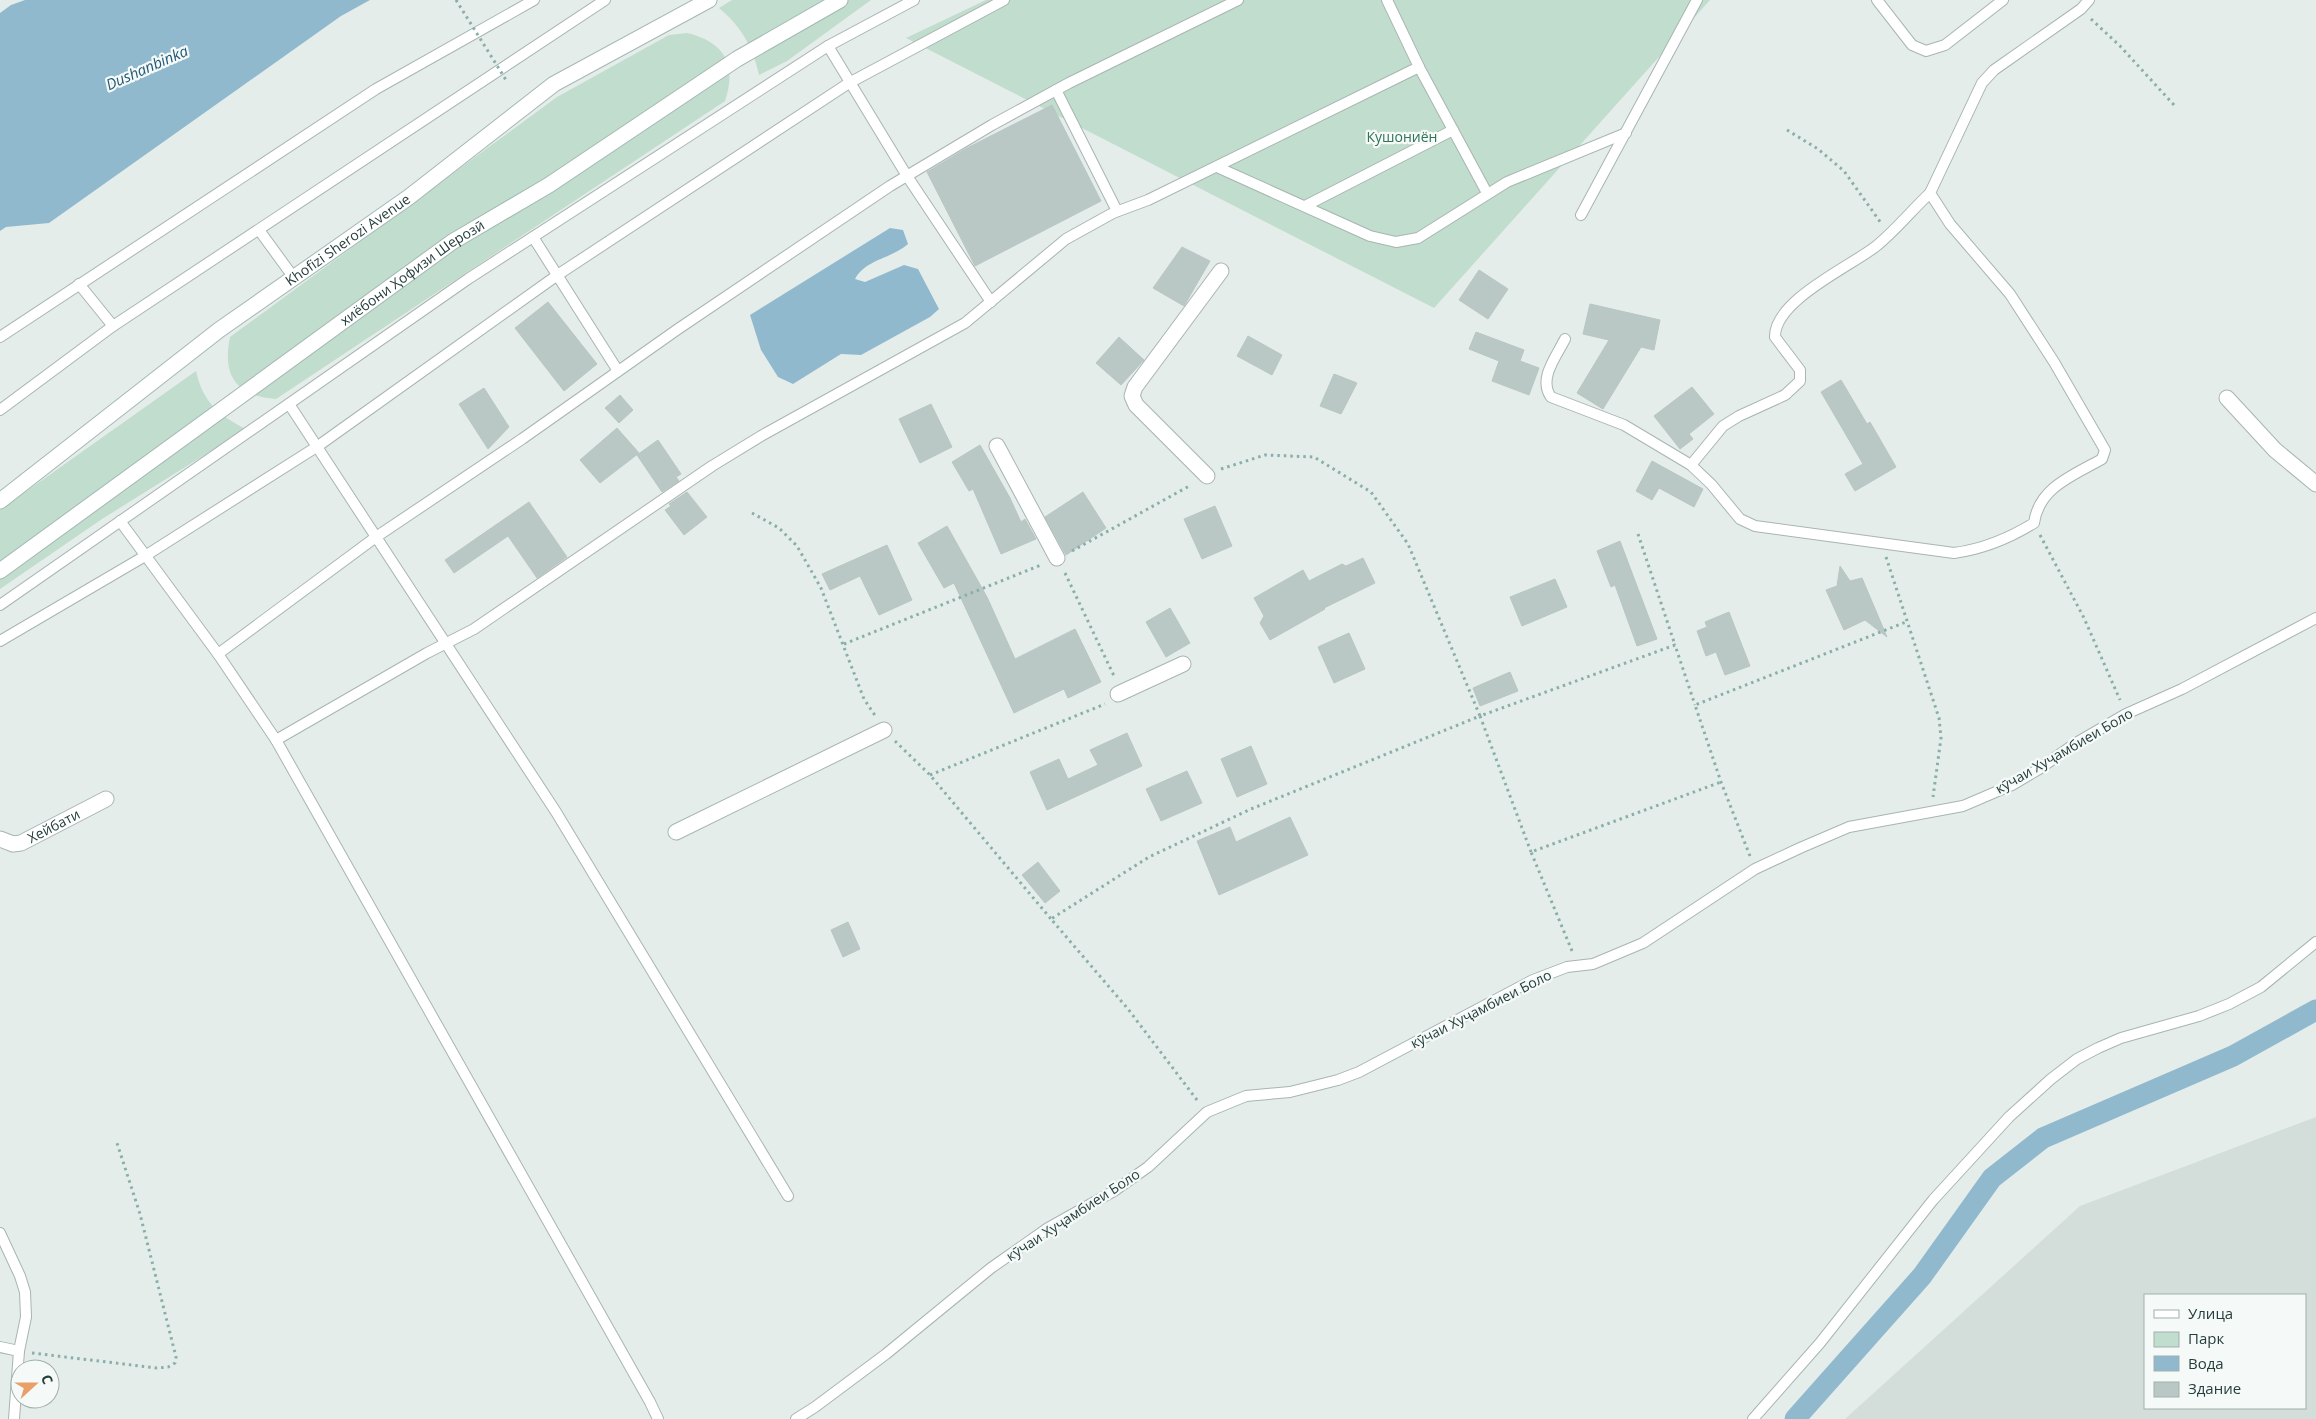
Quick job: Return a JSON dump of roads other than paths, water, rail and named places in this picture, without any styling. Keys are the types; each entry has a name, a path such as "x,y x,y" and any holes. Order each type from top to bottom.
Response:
{"main road":[{"name":"Khofizi Sherozi Avenue","path":"0,501 219,330 410,197 554,84 709,0"},
{"name":"хиёбони Ҳофизи Шерозӣ","path":"0,571 452,242 549,185 737,59 840,0"},
{"path":"1207,476 1136,405 1132,396 1134,387 1220,271"},
{"path":"2227,398 2275,450 2316,484"},
{"path":"997,446 1057,558"},
{"path":"1118,694 1183,664"},
{"path":"676,832 884,730"},
{"name":"Хейбати","path":"0,839 13,844 22,843 106,799"}],"lane":[{"path":"0,337 376,89 534,0"},
{"path":"0,410 113,326 604,0"},
{"path":"0,605 468,279 828,46 914,0"},
{"path":"0,641 145,556 318,446 559,274 849,83 1004,0"},
{"path":"218,654 376,537 907,176 1056,90 1238,0"},
{"path":"1387,0 1419,67 1488,194"},
{"path":"1581,215 1697,0"},
{"path":"1877,0 1912,45 1926,51 1945,45 2003,0"},
{"path":"1691,465 1723,426 1739,416 1785,395 1800,381 1800,370 1775,337 1778,323 1793,303 1876,246 1930,193 1982,83 1994,70 2081,8 2089,0"},
{"path":"828,46 907,176 991,302"},
{"path":"276,740 474,629 712,466 761,436 965,323 1066,240 1117,211 1148,200 1419,67"},
{"path":"1056,90 1117,211"},
{"path":"1305,206 1453,130"},
{"path":"1217,167 1370,236 1396,242 1418,238 1507,182 1626,133"},
{"path":"1565,340 1546,378 1545,389 1551,397 1624,425 1691,465 1716,490 1740,519 1755,526 1954,553 1976,550 2008,539 2034,523 2036,512 2042,499 2054,487 2102,459 2104,450 2054,362 2010,294 1950,224 1930,193"},
{"path":"259,230 294,278"},
{"path":"533,237 559,274 618,371"},
{"path":"79,284 113,326"},
{"path":"289,404 556,812 788,1196"},
{"path":"120,521 218,654 276,740 658,1419"},
{"name":"кӯчаи Хуҷамбиеи Боло","path":"796,1419 886,1354 1007,1256 1048,1228 1114,1191 1141,1172 1207,1112 1246,1096 1290,1092 1338,1080 1359,1072 1532,980 1567,967 1605,960 1642,943 1755,869 1849,827 1962,806 2012,785 2076,742 2126,714 2182,688 2316,618"},
{"path":"1753,1419 1820,1343 1934,1200 2009,1117 2050,1079 2078,1059 2121,1038 2199,1016 2229,1004 2261,987 2316,942"},
{"path":"0,1233 20,1276 24,1292 26,1317 19,1351 14,1419"},
{"path":"0,1347 19,1351"}],"water":[{"name":"Dushanbinka","path":"25,0 370,0 341,16 49,223 6,227 0,231 0,13 11,5"},
{"path":"890,228 903,230 908,244 872,263 860,272 855,279 865,282 904,265 918,269 939,309 930,317 861,355 841,354 793,384 778,377 761,350 750,315"}],"waterway":[{"path":"1795,1419 1922,1276 1992,1178 2043,1138 2233,1056 2316,1010"}],"park label":[{"name":"Кушониён","path":"1402,137"}]}
